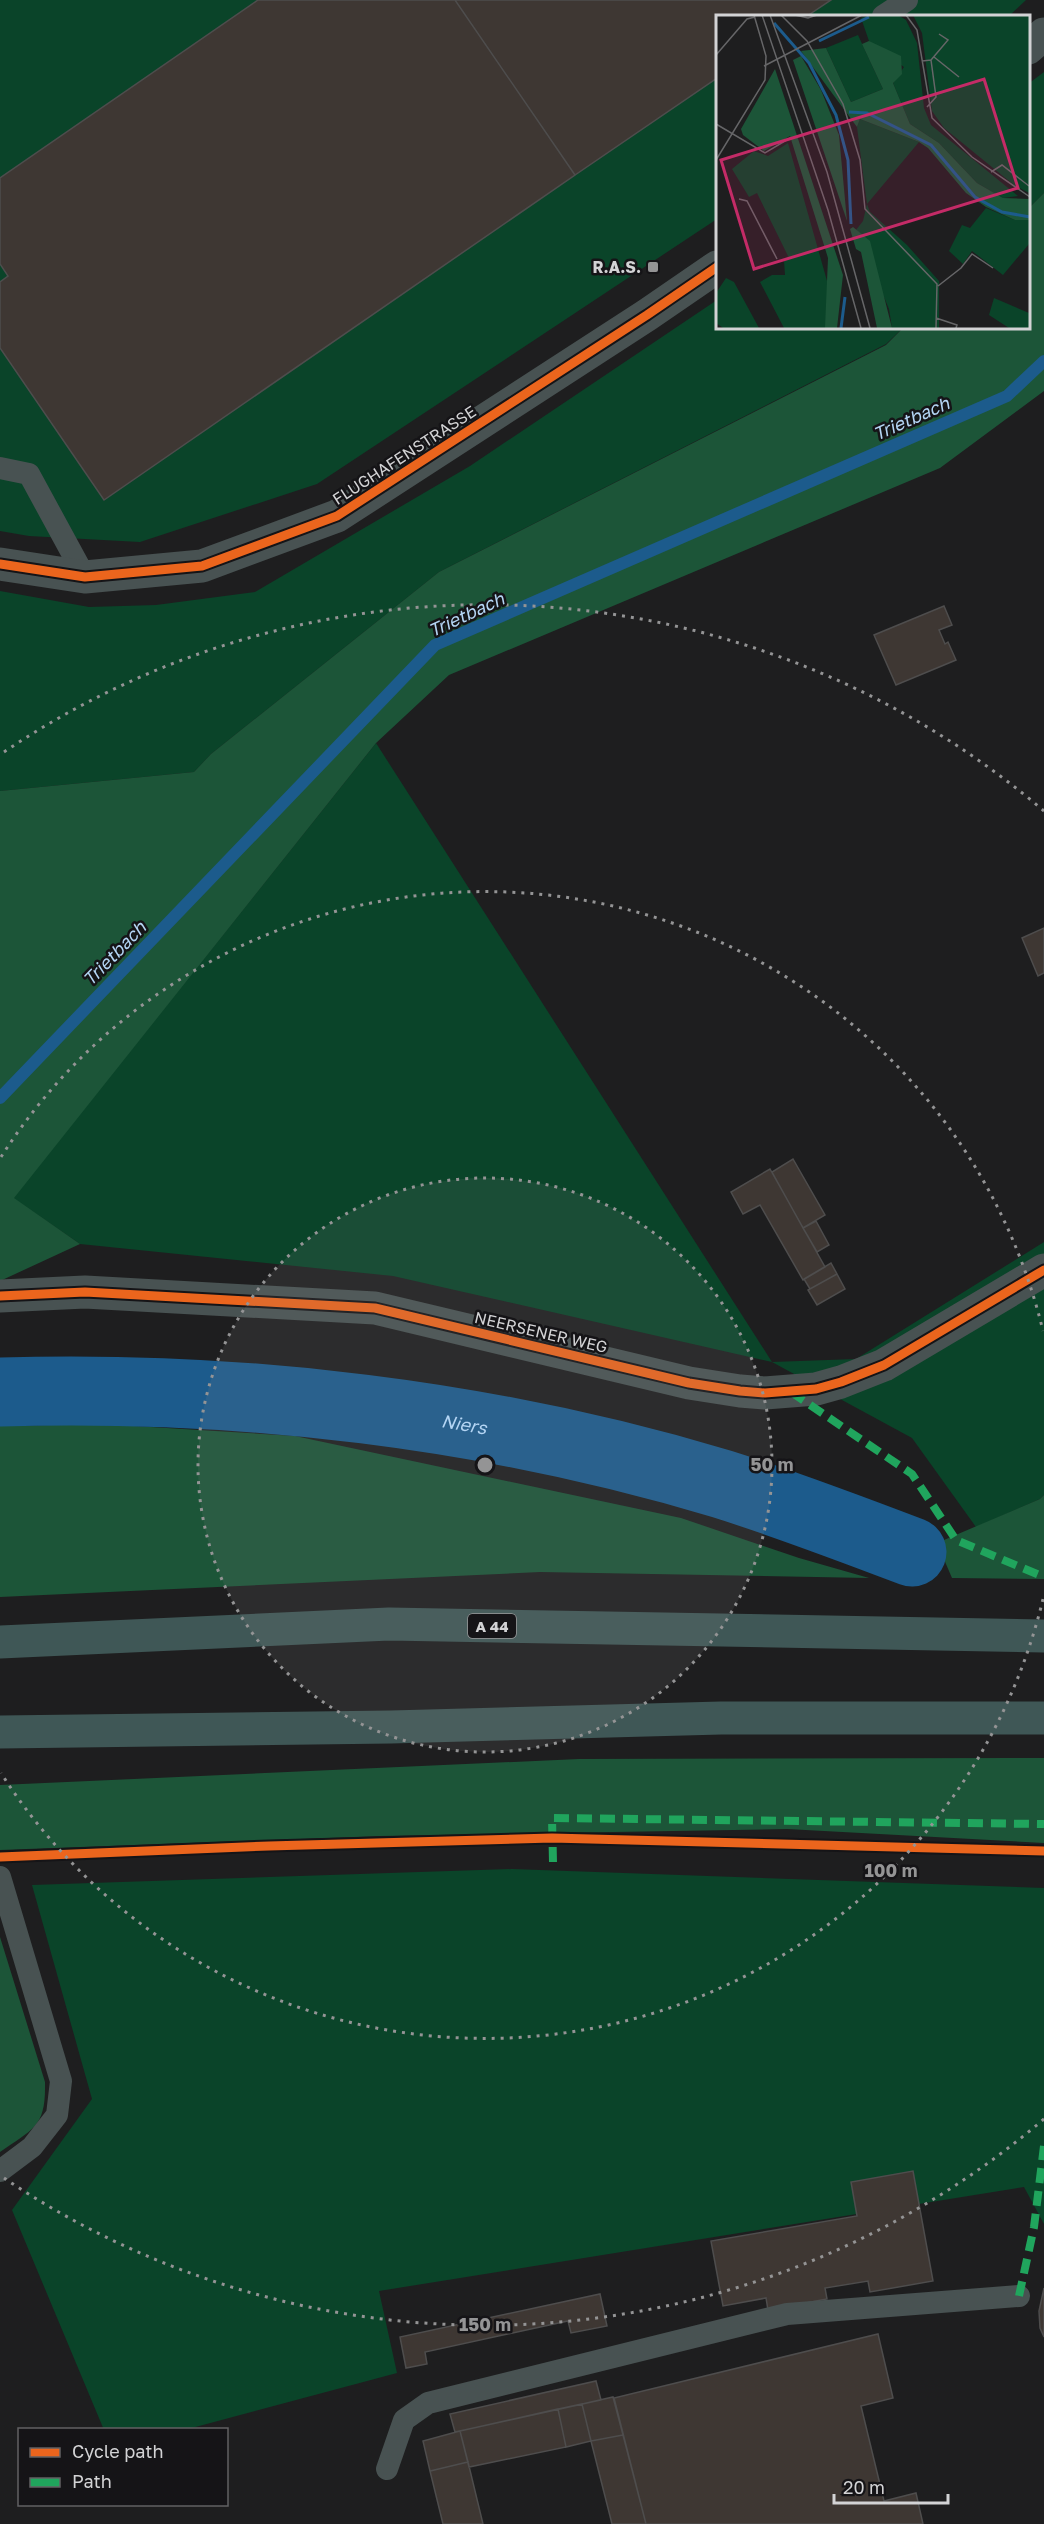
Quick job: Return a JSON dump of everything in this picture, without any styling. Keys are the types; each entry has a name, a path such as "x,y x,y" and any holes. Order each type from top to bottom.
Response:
{"highway":[{"name":"A 44","path":"0,1642 389,1624 1044,1636"},
{"path":"0,1732 721,1718 1044,1718"}],"street":[{"path":"1029,47 1044,33"},
{"name":"FLUGHAFENSTRASSE","path":"0,564 85,577 202,566 337,516 716,268"},
{"name":"NEERSENER WEG","path":"0,1296 85,1292 375,1308 689,1383 740,1391 791,1392 841,1382 884,1365 1044,1270"}],"lane":[{"path":"884,15 907,0"},
{"path":"0,468 28,474 85,577"},
{"path":"0,1877 61,2081 57,2115 32,2147 0,2171"},
{"path":"387,2469 404,2420 428,2403 787,2314 1019,2296"}],"green space":[{"path":"0,0 1026,0 1010,15 716,15 716,220 317,484 140,542 29,536 0,531"},
{"path":"1044,72 1044,193 1029,208 1029,83"},
{"path":"1044,193 1044,391 940,468 449,675 376,743 14,1198 80,1244 0,1281 0,791 194,772 211,754 439,572 886,345 903,328 1029,328 1029,208"},
{"path":"716,301 716,328 903,328 886,344 439,572 211,754 194,772 0,791 0,591 89,607 156,605 255,592 470,466"},
{"path":"376,743 772,1362 393,1276 80,1244 13,1198"},
{"path":"1044,1242 1044,1495 1040,1499 976,1527 912,1438 772,1362 856,1359"},
{"path":"102,1424 295,1436 681,1518 799,1558 869,1578 540,1572 0,1597 0,1426"},
{"path":"1044,1495 1044,1579 952,1578 937,1543 1040,1499"},
{"path":"1044,1758 1044,1843 787,1829 381,1836 0,1850 0,1785 579,1759"},
{"path":"512,1869 1044,1888 1044,2224 1024,2187 379,2291 397,2373 192,2428 103,2428 12,2210 92,2099 32,1885"},
{"path":"0,1937 45,2082 45,2097 36,2125 0,2152"}],"building":[{"path":"258,0 455,0 575,175 104,500 0,348 0,282 8,276 0,264 0,178"},
{"path":"455,0 831,0 808,15 716,15 716,79 575,175"},
{"path":"944,606 952,625 939,630 945,644 948,642 956,660 896,685 874,635"},
{"path":"1044,928 1044,973 1038,976 1022,938"},
{"path":"793,1159 825,1215 803,1228 772,1172"},
{"path":"770,1169 825,1267 803,1280 760,1205 743,1214 731,1192"},
{"path":"816,1221 829,1245 817,1252 803,1228"},
{"path":"831,1263 837,1274 810,1289 804,1279"},
{"path":"837,1274 845,1289 817,1305 808,1290"},
{"path":"913,2171 933,2281 870,2292 868,2281 825,2288 827,2299 768,2310 766,2298 723,2306 711,2241 857,2216 851,2182"},
{"path":"1044,2288 1044,2337 1040,2328 1039,2311"},
{"path":"600,2294 607,2326 571,2333 568,2321 425,2352 427,2364 406,2368 400,2337"},
{"path":"878,2334 893,2398 861,2406 884,2501 916,2493 923,2524 646,2524 614,2398"},
{"path":"596,2381 601,2400 455,2432 450,2414"},
{"path":"613,2397 623,2435 591,2441 582,2404"},
{"path":"582,2404 591,2441 566,2447 558,2409"},
{"path":"558,2409 566,2447 469,2467 460,2431"},
{"path":"460,2431 468,2462 430,2471 423,2441"},
{"path":"623,2435 646,2524 612,2524 591,2441"},
{"path":"468,2462 483,2524 443,2524 430,2471"}],"waterway":[{"name":"Trietbach","path":"0,1098 435,645 1007,396 1044,361"},
{"name":"Niers","path":"0,1392 91,1391 183,1394 365,1409 455,1422 545,1439 722,1484 912,1552"}],"marked path":[{"path":"791,1392 912,1474 956,1540 1044,1577"},
{"path":"553,1862 552,1818 1044,1824"},
{"path":"1019,2296 1034,2227 1044,2146"}],"cycle path":[{"path":"0,564 85,577 202,566 337,516 716,268"},
{"path":"0,1296 85,1292 375,1308 689,1383 765,1393 816,1389 884,1365 1044,1270"},
{"path":"0,1857 552,1838 1044,1851"}],"place":[{"name":"R.A.S.","path":"653,267"}]}
